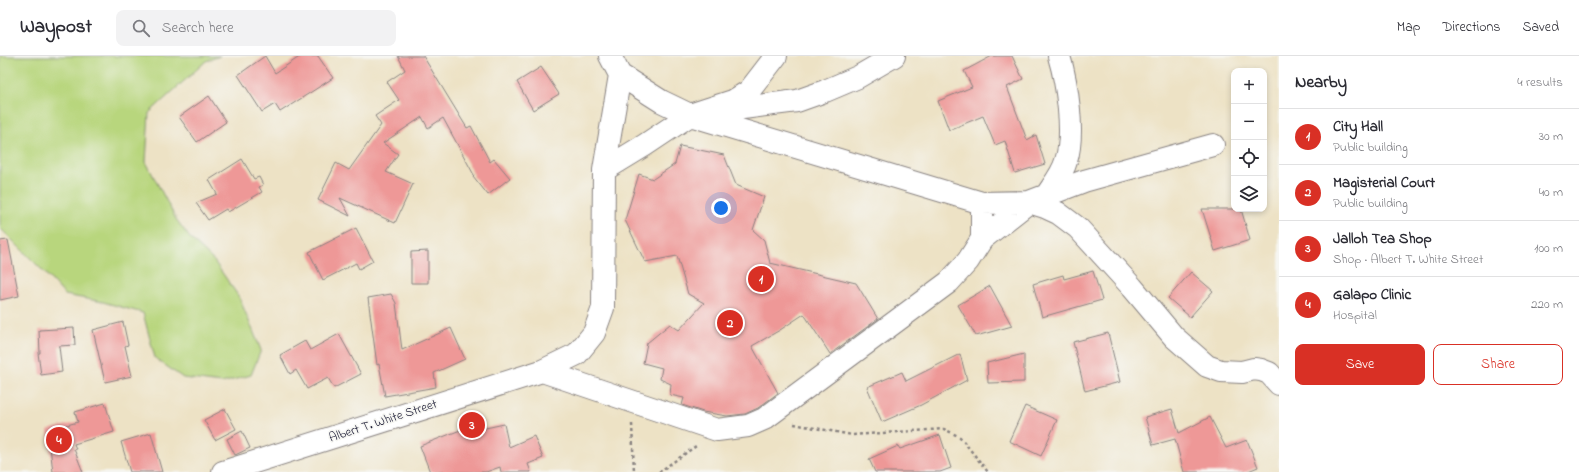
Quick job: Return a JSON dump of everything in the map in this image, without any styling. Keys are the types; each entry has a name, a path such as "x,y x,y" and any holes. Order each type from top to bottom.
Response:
{"street":[{"path":"604,170 690,115 733,101 750,91 776,56"},
{"path":"690,115 797,101 858,77 894,56"},
{"path":"615,65 661,101 690,115 982,203 1038,199 1066,161 1069,143 1068,100 1060,56"},
{"name":"Albert T. White Street","path":"223,472 542,371 577,354 591,338 598,324 603,308 604,170 615,65"},
{"path":"542,371 717,430 748,426 764,419 949,282 968,261 982,239 1038,199 1084,181 1213,145"},
{"path":"1038,199 1045,207 1058,213 1078,228 1132,287 1174,337 1207,366 1228,371 1242,372 1254,369 1261,370 1268,373 1279,384"},
{"path":"982,203 982,239"}],"path":[{"path":"631,402 634,472"},
{"path":"764,419 852,435 944,429 960,436 988,472"},
{"path":"659,472 717,430"}],"green space":[{"path":"0,56 220,56 206,61 149,113 146,162 176,219 190,238 214,261 239,297 261,350 251,375 222,383 183,378 155,358 143,313 103,302 65,295 0,228"}],"building":[{"path":"265,56 275,73 301,56 318,56 333,78 280,112 275,104 262,112 238,75"},
{"path":"398,56 423,56 467,128 471,126 490,162 494,159 510,178 488,195 473,176 474,175 443,118 428,128 422,117 383,143 398,154 386,172 413,184 395,223 340,198 350,216 318,200 336,163 349,170 381,125 375,116 399,100 387,82 405,70"},
{"path":"992,56 1012,56 1023,79 1007,87 1027,140 1036,135 1045,164 1015,173 1005,141 995,145 983,116 949,130 938,101 972,87 964,71"},
{"path":"541,67 559,94 533,110 517,82"},
{"path":"209,96 226,122 197,142 179,117"},
{"path":"680,146 724,155 736,185 764,197 753,230 764,240 770,263 856,283 878,319 830,354 804,314 752,346 778,393 758,408 745,414 727,416 703,412 682,405 684,398 670,395 671,384 660,379 662,368 643,363 647,343 670,324 679,330 704,303 688,294 677,256 645,262 625,220 639,174 653,179 675,164"},
{"path":"242,159 254,179 259,177 263,185 259,187 262,192 228,212 226,209 208,220 196,203 217,194 209,180"},
{"path":"1202,209 1231,209 1231,212 1242,212 1250,240 1215,251"},
{"path":"356,228 373,261 359,269 356,263 323,280 309,252"},
{"path":"8,240 19,296 0,300 0,241"},
{"path":"428,251 428,283 411,283 411,252"},
{"path":"1093,271 1102,300 1042,317 1033,284 1063,275 1064,279"},
{"path":"1191,272 1213,291 1190,317 1168,298"},
{"path":"990,286 1012,326 976,336 958,305"},
{"path":"391,294 396,303 402,350 451,328 465,359 434,373 436,387 385,396 379,364 377,365 368,298"},
{"path":"123,322 128,345 125,346 132,376 105,382 93,330"},
{"path":"74,328 75,345 59,346 62,372 41,375 38,353 40,353 39,330"},
{"path":"1108,333 1120,382 1085,391 1073,342"},
{"path":"339,334 361,374 334,388 328,378 307,389 296,370 290,374 280,355 305,341 310,350"},
{"path":"960,354 967,380 921,405 882,422 867,387 902,372 906,381"},
{"path":"1024,354 1024,382 988,383 987,363"},
{"path":"105,403 114,432 74,444 76,449 74,449 83,472 53,472 48,430 78,422 75,412"},
{"path":"1025,406 1057,420 1041,456 1009,441"},
{"path":"225,409 236,429 215,440 204,420"},
{"path":"1172,409 1179,433 1210,417 1226,448 1247,440 1258,467 1246,472 1184,472 1175,439 1153,445 1145,417"},
{"path":"478,423 481,429 504,424 509,447 534,436 543,458 528,464 531,472 501,472 500,467 486,472 430,472 420,446"},
{"path":"242,431 250,448 235,455 227,439"},
{"path":"151,433 162,472 130,472 121,442"},
{"path":"940,435 951,468 940,472 875,472 869,459 898,446 900,449"}],"place":[{"name":"City Hall","path":"761,279"},
{"name":"Magisterial Court","path":"730,323"},
{"name":"Jalloh Tea Shop","path":"472,425"},
{"name":"Galapo Clinic","path":"59,440"}]}
